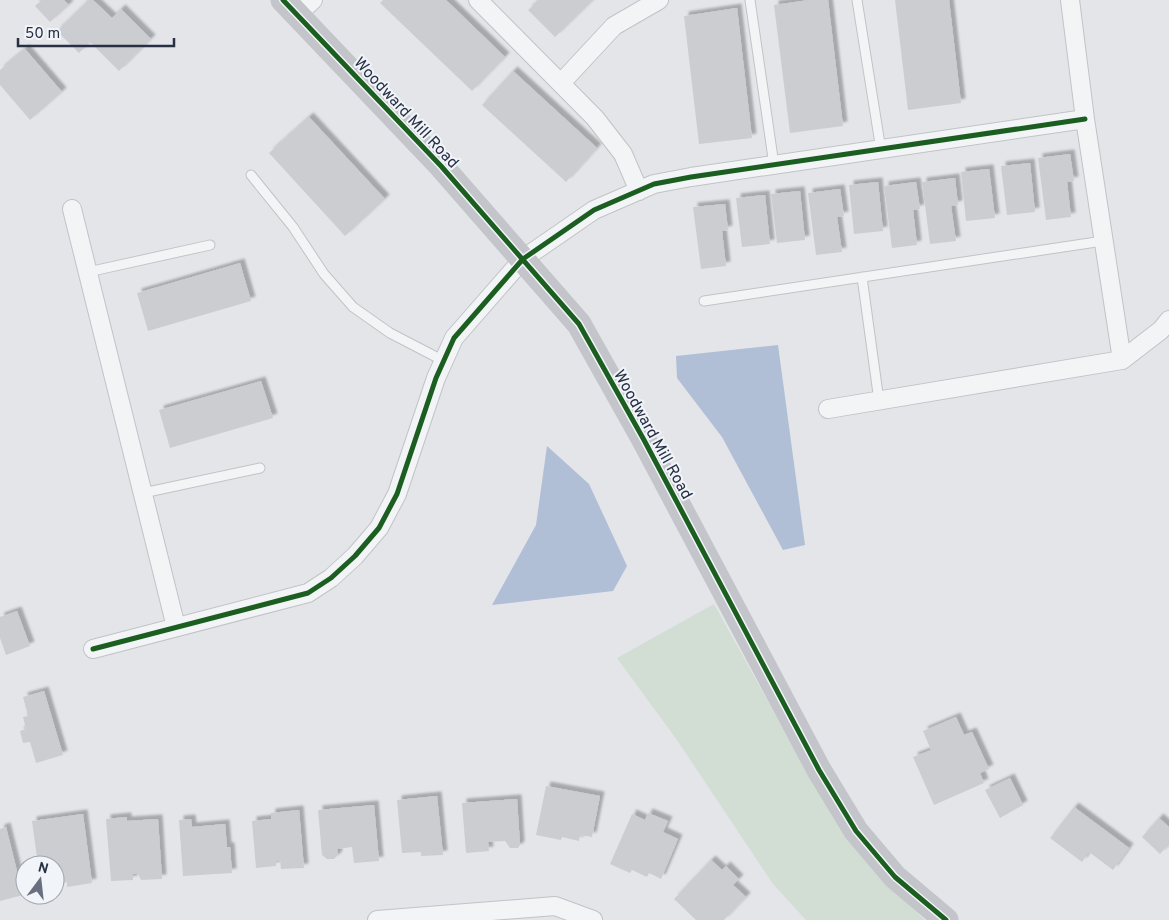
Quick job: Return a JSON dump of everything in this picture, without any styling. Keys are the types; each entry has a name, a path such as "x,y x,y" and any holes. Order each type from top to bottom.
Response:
{"street":[{"path":"561,83 614,26 659,0"},
{"path":"1070,0 1085,119 1122,360"},
{"path":"483,2 595,118 624,154 639,191"},
{"name":"Woodward Mill Road","path":"298,5 579,324 644,440 818,770 856,831 895,877 946,920"},
{"path":"93,649 308,593 332,578 356,556 379,528 397,494 444,360 454,338 522,259 594,210 654,184 1085,119"},
{"path":"72,209 176,627"},
{"path":"828,409 1122,360 1161,330 1169,320"},
{"path":"377,920 555,906 593,920"}],"lane":[{"path":"750,0 774,165"},
{"path":"857,0 881,150"},
{"path":"251,176 293,227 324,274 353,308 390,333 444,360"},
{"path":"704,301 1103,241"},
{"path":"88,272 210,246"},
{"path":"862,277 879,401"},
{"path":"143,493 260,468"}],"shaded area":[{"path":"714,604 816,788 873,870 925,920 806,920 773,884 677,740 617,658"}],"water":[{"path":"778,345 805,545 783,550 722,437 677,378 676,356"},
{"path":"547,446 589,484 627,566 613,591 492,605 536,525"}],"building":[{"path":"42,0 64,0 69,5 50,22 35,6"},
{"path":"89,0 93,0 112,18 121,9 151,39 119,71 90,42 79,53 57,31"},
{"path":"383,0 446,0 505,57 472,91 380,3"},
{"path":"539,0 593,0 555,37 528,10"},
{"path":"809,0 828,0 843,126 790,133 774,5"},
{"path":"895,0 949,0 961,103 908,110"},
{"path":"737,8 752,138 699,144 684,16"},
{"path":"25,49 62,92 30,120 0,85 0,70"},
{"path":"513,71 597,148 566,182 482,105"},
{"path":"309,117 385,199 345,236 269,153"},
{"path":"1070,154 1074,181 1067,182 1071,217 1046,220 1038,158"},
{"path":"1030,163 1035,212 1007,215 1001,166"},
{"path":"989,169 995,218 966,221 961,172"},
{"path":"955,178 958,205 951,206 956,241 930,244 922,182"},
{"path":"878,182 883,231 854,234 849,185"},
{"path":"916,182 920,209 913,210 917,245 892,248 884,186"},
{"path":"840,189 844,216 837,217 842,252 816,255 808,193"},
{"path":"800,191 805,240 777,243 771,194"},
{"path":"765,195 770,244 742,247 736,198"},
{"path":"725,204 728,230 722,231 726,266 701,269 693,207"},
{"path":"240,263 251,301 148,331 137,293"},
{"path":"261,381 273,418 170,448 159,410"},
{"path":"17,611 30,646 6,655 0,638 0,617"},
{"path":"44,691 63,755 36,763 30,742 23,743 20,731 26,729 23,717 28,716 23,697"},
{"path":"956,717 964,735 972,732 989,769 980,773 984,783 934,805 913,757 931,750 923,731"},
{"path":"1010,778 1023,805 1000,818 985,790"},
{"path":"546,786 600,796 592,837 580,835 579,841 562,837 561,840 536,835"},
{"path":"437,796 443,855 421,856 421,852 402,853 397,800"},
{"path":"517,799 520,845 518,848 510,848 505,841 488,842 489,851 466,853 462,803"},
{"path":"374,805 379,861 354,863 352,847 337,849 338,855 334,859 327,859 322,855 318,810"},
{"path":"1074,807 1129,848 1113,870 1089,852 1082,862 1050,838"},
{"path":"299,810 304,868 281,869 280,860 276,861 276,866 256,868 252,821 271,819 271,813"},
{"path":"648,813 668,821 663,832 678,839 661,879 649,873 647,877 632,870 630,873 610,864 632,814 645,820"},
{"path":"83,814 92,883 67,887 67,882 65,882 65,855 37,855 32,821"},
{"path":"127,817 127,821 158,819 162,879 141,880 138,874 133,874 133,880 111,881 106,819"},
{"path":"1159,818 1169,827 1169,844 1160,854 1142,837"},
{"path":"191,819 192,827 225,824 227,847 230,847 232,873 183,876 179,820"},
{"path":"6,827 15,863 15,897 0,901 0,829"},
{"path":"711,860 722,870 726,866 739,879 733,885 746,897 724,920 696,920 674,899"}],"cycle path":[{"path":"283,0 441,166 579,324 644,440 819,770 856,831 895,877 946,920"},
{"path":"93,649 308,593 331,578 355,556 379,528 397,494 436,378 454,338 523,259 594,210 654,184 691,177 1085,119"}]}
